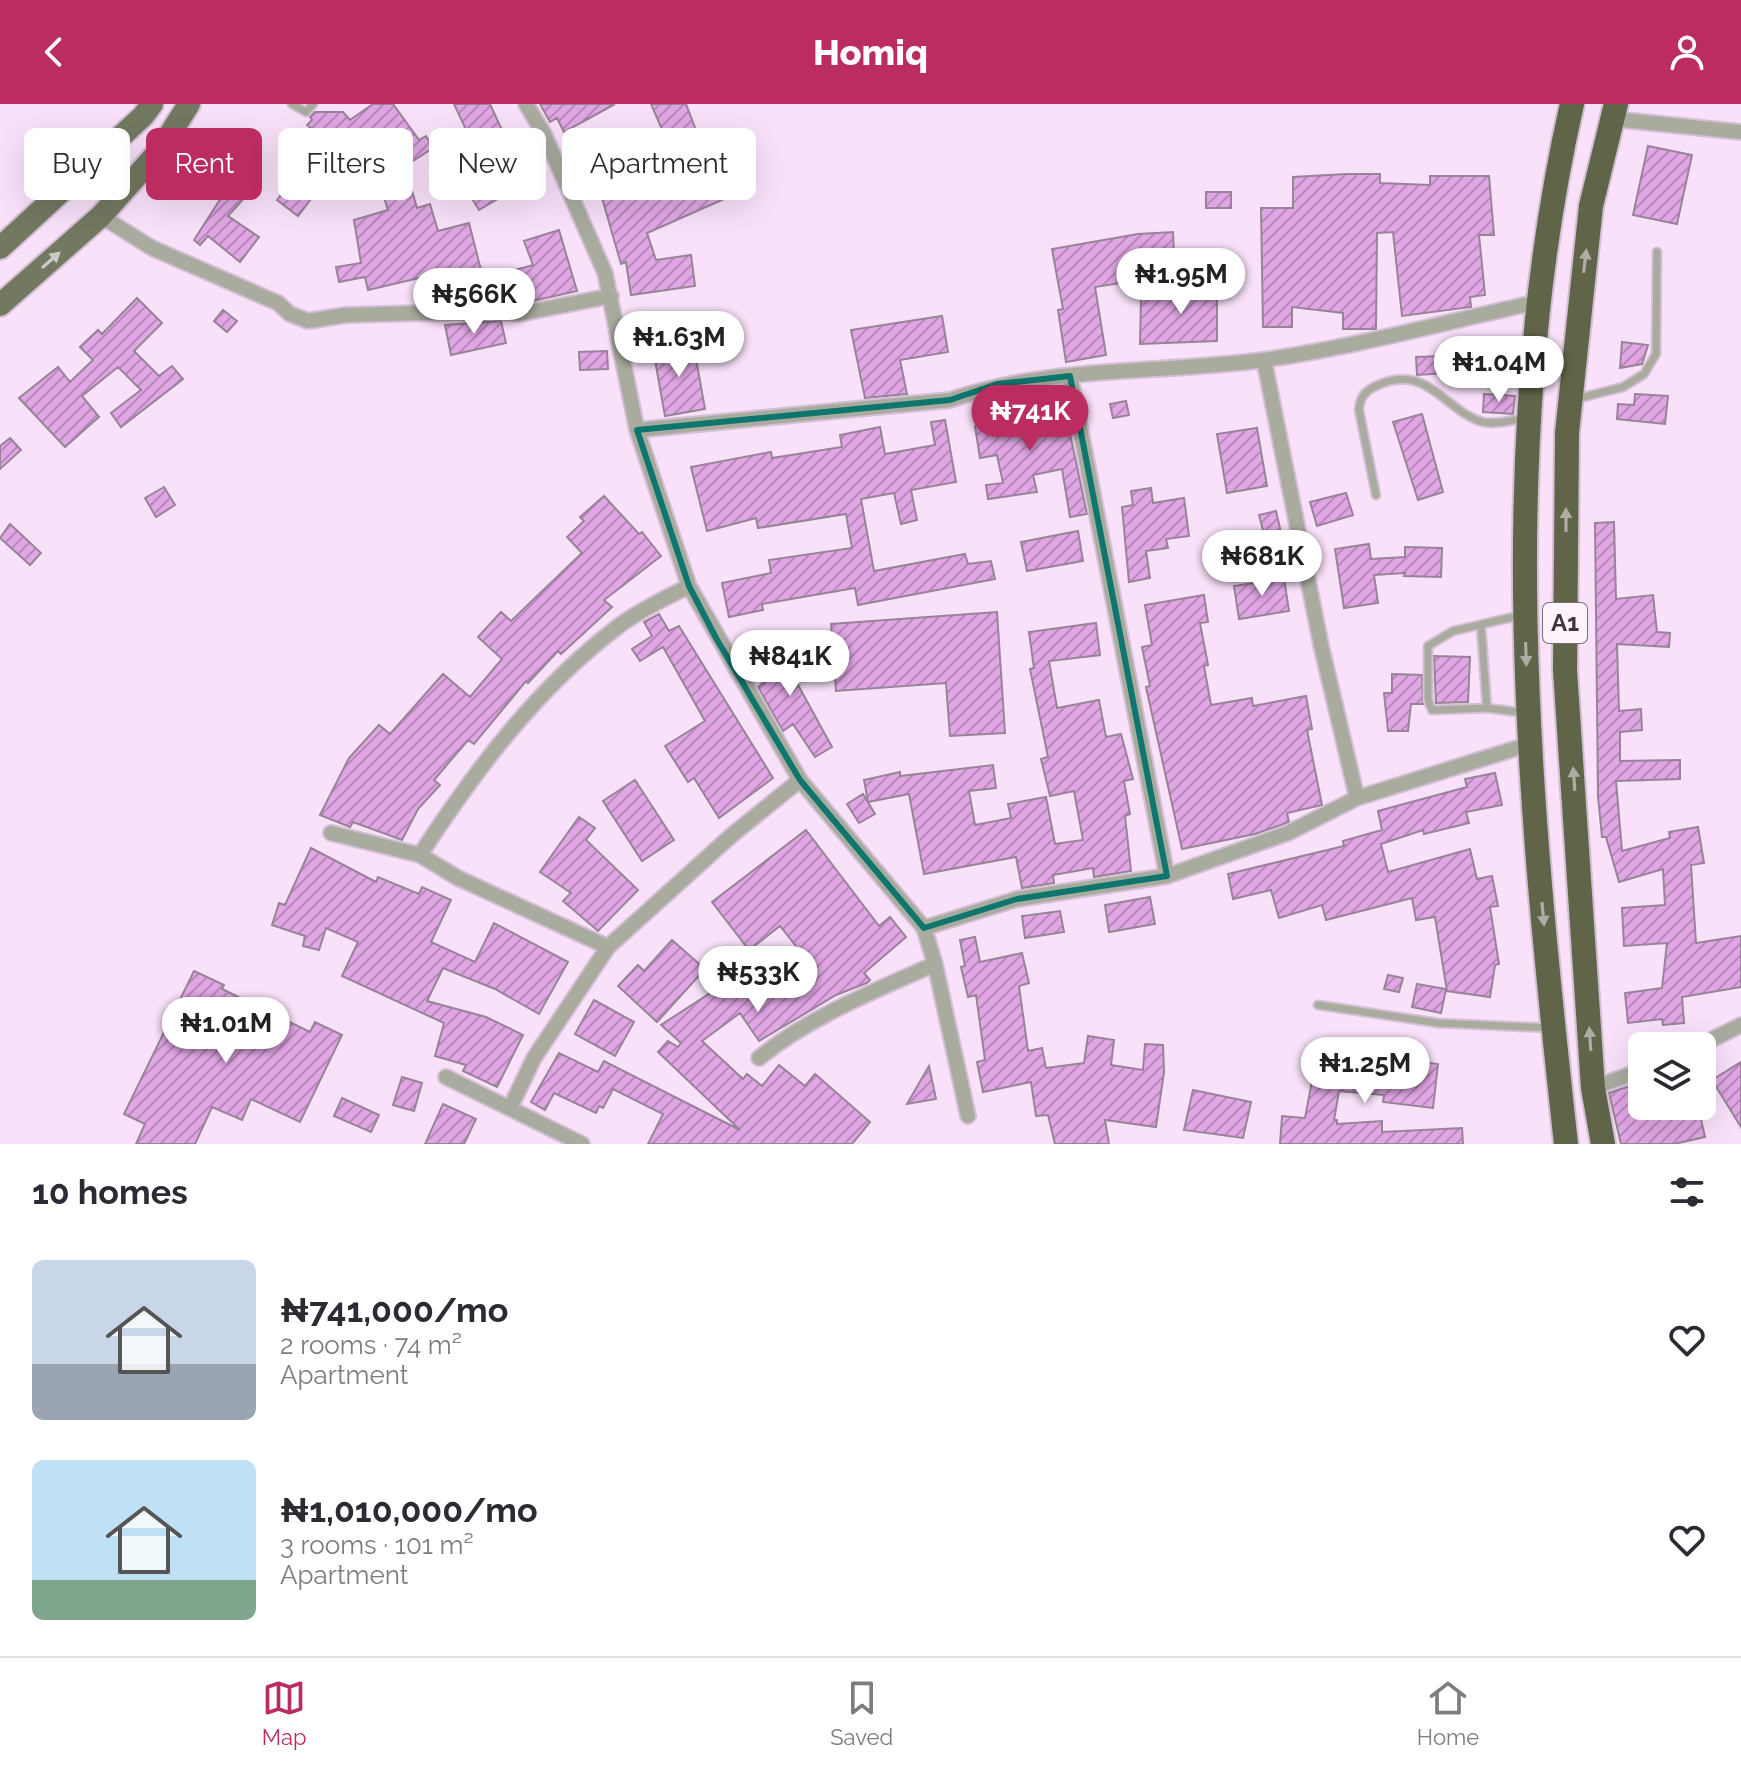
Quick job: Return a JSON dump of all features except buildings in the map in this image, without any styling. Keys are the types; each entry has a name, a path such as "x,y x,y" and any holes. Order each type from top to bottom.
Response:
{"highway":[{"name":"A1","path":"1566,1144 1553,1028 1530,744 1525,615 1529,418 1538,302 1550,200 1572,104"},
{"name":"A1","path":"1603,1144 1593,1088 1565,670 1570,400 1591,206 1615,111"}],"main road":[{"path":"0,248 152,104"},
{"path":"0,305 101,216 160,150 189,104"}],"street":[{"path":"526,104 544,134 605,273 637,430 689,586 800,780 924,928 935,964 968,1116"},
{"path":"1615,111 1741,132"},
{"path":"101,216 152,248 278,303 290,314 308,321 346,315 500,311 519,314 611,296"},
{"path":"637,430 950,400 997,384 1264,360 1538,302"},
{"path":"1264,360 1321,645 1357,798"},
{"path":"1070,376 1167,876"},
{"path":"420,855 466,784 537,698 621,624 689,586"},
{"path":"924,928 1017,899 1167,876 1288,833 1357,798 1530,744"},
{"path":"511,1106 534,1058 608,947 732,835 800,780"},
{"path":"331,833 420,855 458,878 608,947"},
{"path":"759,1058 782,1039 826,1014 935,964"},
{"path":"1716,1038 1741,1025"},
{"path":"1593,1088 1628,1075"},
{"path":"446,1077 511,1106 582,1144"}],"lane":[{"path":"292,104 306,112 313,104"},
{"path":"1570,400 1623,387 1644,374 1656,354 1657,252"},
{"path":"1376,495 1359,410 1361,399 1374,387 1405,379 1442,395 1483,422 1529,418"},
{"path":"1525,615 1453,631 1428,646 1428,700 1432,710 1487,708 1528,714"},
{"path":"1481,626 1487,708"},
{"path":"1318,1005 1452,1024 1553,1028"}],"highlighted area":[{"path":"1070,376 1167,876 1017,899 924,928 800,780 716,638 689,586 637,430 950,400 997,384"}]}
